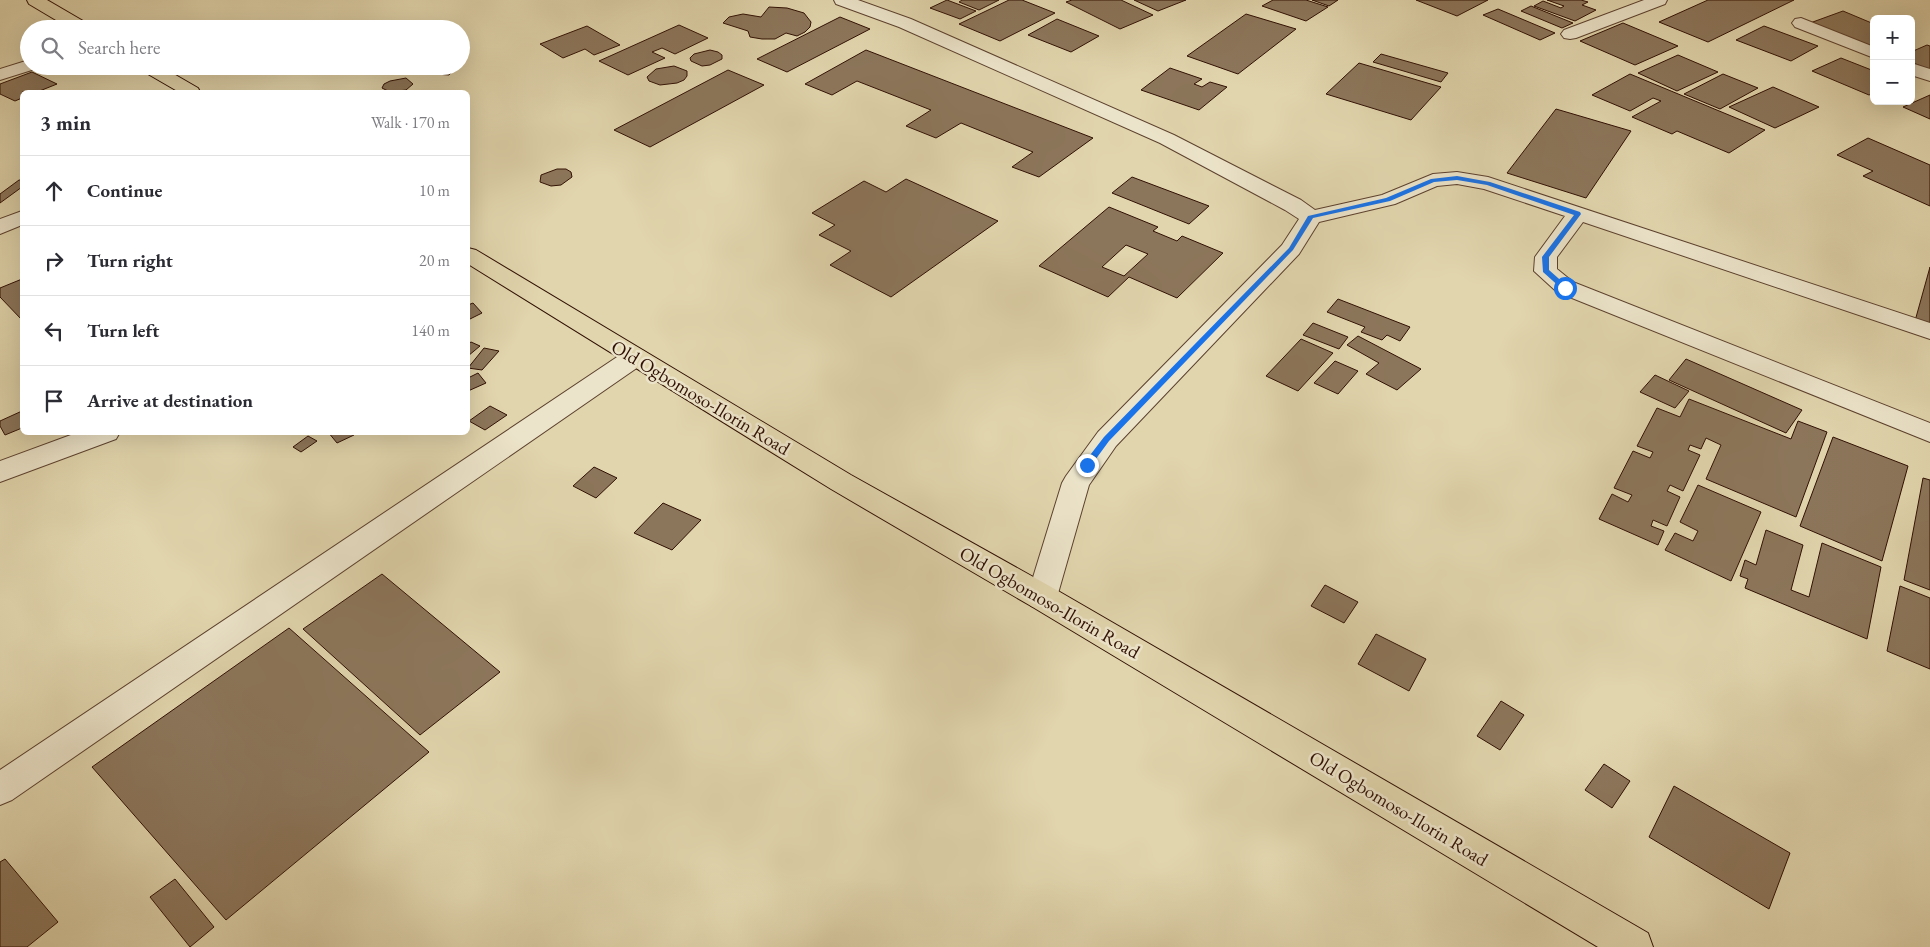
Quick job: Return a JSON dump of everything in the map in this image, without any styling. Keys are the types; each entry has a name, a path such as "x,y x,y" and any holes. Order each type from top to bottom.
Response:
{"highway":[{"path":"35,0 69,20"},
{"path":"162,75 188,90"},
{"name":"Old Ogbomoso-Ilorin Road","path":"470,256 841,482 1042,597 1634,947"}],"street":[{"path":"842,0 903,16 1167,139 1284,200 1311,217 1388,200 1433,180 1457,178 1488,183 1930,331"},
{"path":"1570,34 1659,0"},
{"path":"1801,23 1870,51"},
{"path":"0,74 20,68"},
{"path":"1915,70 1930,76"},
{"path":"1578,214 1546,257 1545,271 1565,288 1930,434"},
{"path":"1042,597 1076,483 1087,465 1107,439 1291,249 1311,217"},
{"path":"0,227 20,218"},
{"path":"0,789 635,357"},
{"path":"0,472 99,435"}],"building":[{"path":"947,0 976,11 960,19 930,8"},
{"path":"962,0 999,0 979,10 959,2"},
{"path":"1009,0 1022,0 1055,13 1000,41 959,24"},
{"path":"1072,0 1121,0 1153,15 1120,29 1066,2"},
{"path":"1134,0 1186,0 1158,11"},
{"path":"1273,0 1306,0 1328,7 1306,21 1262,6"},
{"path":"1312,0 1338,0 1329,6"},
{"path":"1416,0 1488,0 1457,16"},
{"path":"1547,0 1581,0 1588,2 1582,5 1596,10 1575,21 1534,6 1543,1 1561,8 1564,6"},
{"path":"1708,0 1794,0 1708,42 1659,22"},
{"path":"1531,6 1573,23 1562,28 1521,11"},
{"path":"769,7 787,8 804,13 811,22 810,27 797,36 786,33 775,39 762,39 750,37 748,31 723,23 729,17 743,14 761,17"},
{"path":"1498,9 1555,33 1540,40 1483,15"},
{"path":"1843,11 1870,22 1870,47 1810,23"},
{"path":"1246,14 1296,29 1238,74 1187,56"},
{"path":"840,17 870,29 787,72 757,59"},
{"path":"1057,19 1099,36 1071,52 1028,35"},
{"path":"1623,23 1678,46 1635,65 1580,41"},
{"path":"679,25 708,38 675,54 662,48 652,52 665,58 628,75 599,61"},
{"path":"587,26 620,45 594,55 585,49 563,58 540,44"},
{"path":"1764,26 1818,46 1791,61 1736,40"},
{"path":"1927,45 1930,46 1930,70 1915,64 1915,50"},
{"path":"710,50 722,55 722,59 710,65 702,66 691,61 690,58 694,54"},
{"path":"866,50 1093,138 1039,177 1012,167 1033,152 961,123 936,138 906,126 931,110 857,81 832,95 805,84"},
{"path":"1381,54 1448,73 1441,82 1373,62"},
{"path":"1678,55 1718,72 1677,91 1638,73"},
{"path":"1841,58 1870,69 1870,95 1869,95 1812,71"},
{"path":"1359,63 1441,87 1411,120 1326,94"},
{"path":"674,66 687,71 687,76 684,80 677,83 660,85 649,81 647,77 656,69"},
{"path":"1170,68 1202,79 1194,84 1202,87 1210,82 1227,87 1199,110 1141,90"},
{"path":"728,70 764,85 650,147 614,130"},
{"path":"1630,74 1765,130 1729,153 1677,131 1672,134 1632,117 1661,101 1653,98 1630,111 1592,95"},
{"path":"1723,74 1758,88 1720,109 1684,94"},
{"path":"24,75 38,75 57,84 42,90 20,90 20,99 15,101 0,94 0,84"},
{"path":"406,78 413,84 406,90 386,90 382,88 384,84"},
{"path":"1773,87 1819,107 1775,128 1729,107"},
{"path":"1930,95 1930,119 1903,107 1915,105 1915,102"},
{"path":"1556,109 1631,131 1586,198 1507,173"},
{"path":"1868,138 1930,165 1930,206 1863,176 1873,171 1837,155"},
{"path":"557,169 566,169 571,172 572,177 561,185 551,186 540,182 541,175"},
{"path":"1132,177 1209,206 1189,224 1112,193"},
{"path":"906,179 998,221 891,297 830,265 851,251 819,235 835,225 812,213 864,181 886,192"},
{"path":"20,180 20,188 0,203 0,194"},
{"path":"1109,207 1158,227 1153,231 1177,241 1182,236 1223,253 1177,298 1129,277 1108,297 1039,266","holes":["1126,245 1148,254 1124,276 1102,267"]},
{"path":"1930,267 1930,326 1915,321"},
{"path":"20,280 20,318 0,297 0,288"},
{"path":"1338,299 1410,327 1400,341 1387,335 1382,340 1361,332 1365,327 1327,312"},
{"path":"473,303 482,313 470,319 470,304"},
{"path":"1313,323 1348,337 1339,349 1303,335"},
{"path":"1358,336 1421,369 1397,390 1366,374 1379,363 1347,345"},
{"path":"1301,339 1333,353 1298,391 1266,376"},
{"path":"470,343 480,346 470,354"},
{"path":"484,348 499,351 482,370 470,368 470,366"},
{"path":"1686,359 1802,410 1786,433 1669,380"},
{"path":"1335,361 1358,371 1338,394 1314,383"},
{"path":"478,373 486,383 470,390 470,377"},
{"path":"1655,375 1689,391 1675,408 1640,392"},
{"path":"1689,399 1791,439 1798,421 1827,432 1796,517 1706,479 1721,445 1706,438 1701,449 1690,445 1688,450 1700,455 1683,491 1670,485 1667,491 1680,497 1667,526 1653,520 1651,526 1664,531 1658,545 1599,519 1612,494 1628,502 1632,495 1614,488 1633,451 1650,458 1653,452 1637,446 1657,408 1680,417"},
{"path":"490,406 507,415 485,430 470,420"},
{"path":"20,412 20,429 5,435 0,426 0,421"},
{"path":"330,435 354,435 337,443"},
{"path":"308,436 317,441 301,452 293,447"},
{"path":"1833,437 1908,466 1882,561 1800,526"},
{"path":"594,467 617,478 596,498 573,486"},
{"path":"1923,478 1930,480 1930,590 1904,580"},
{"path":"1698,485 1761,512 1731,581 1665,550 1675,533 1693,541 1698,531 1680,522"},
{"path":"663,503 701,520 672,550 634,533"},
{"path":"1766,530 1803,545 1791,590 1809,597 1822,543 1881,567 1867,639 1745,588 1748,579 1740,576 1745,560 1756,565"},
{"path":"382,574 500,672 420,735 303,629"},
{"path":"1325,585 1358,602 1344,623 1311,606"},
{"path":"1900,586 1930,598 1930,669 1887,651"},
{"path":"289,628 429,752 226,920 92,767"},
{"path":"1376,634 1426,659 1409,691 1358,664"},
{"path":"1501,701 1524,715 1500,750 1477,736"},
{"path":"1604,764 1630,781 1612,808 1585,790"},
{"path":"1674,786 1790,853 1769,909 1649,837"},
{"path":"5,859 58,922 27,947 0,947 0,862"},
{"path":"175,879 214,927 190,947 150,897"}],"route":[{"path":"1087,465 1107,439 1291,249 1311,217 1388,200 1433,180 1457,178 1488,183 1578,214 1546,257 1545,271 1565,288"}]}
